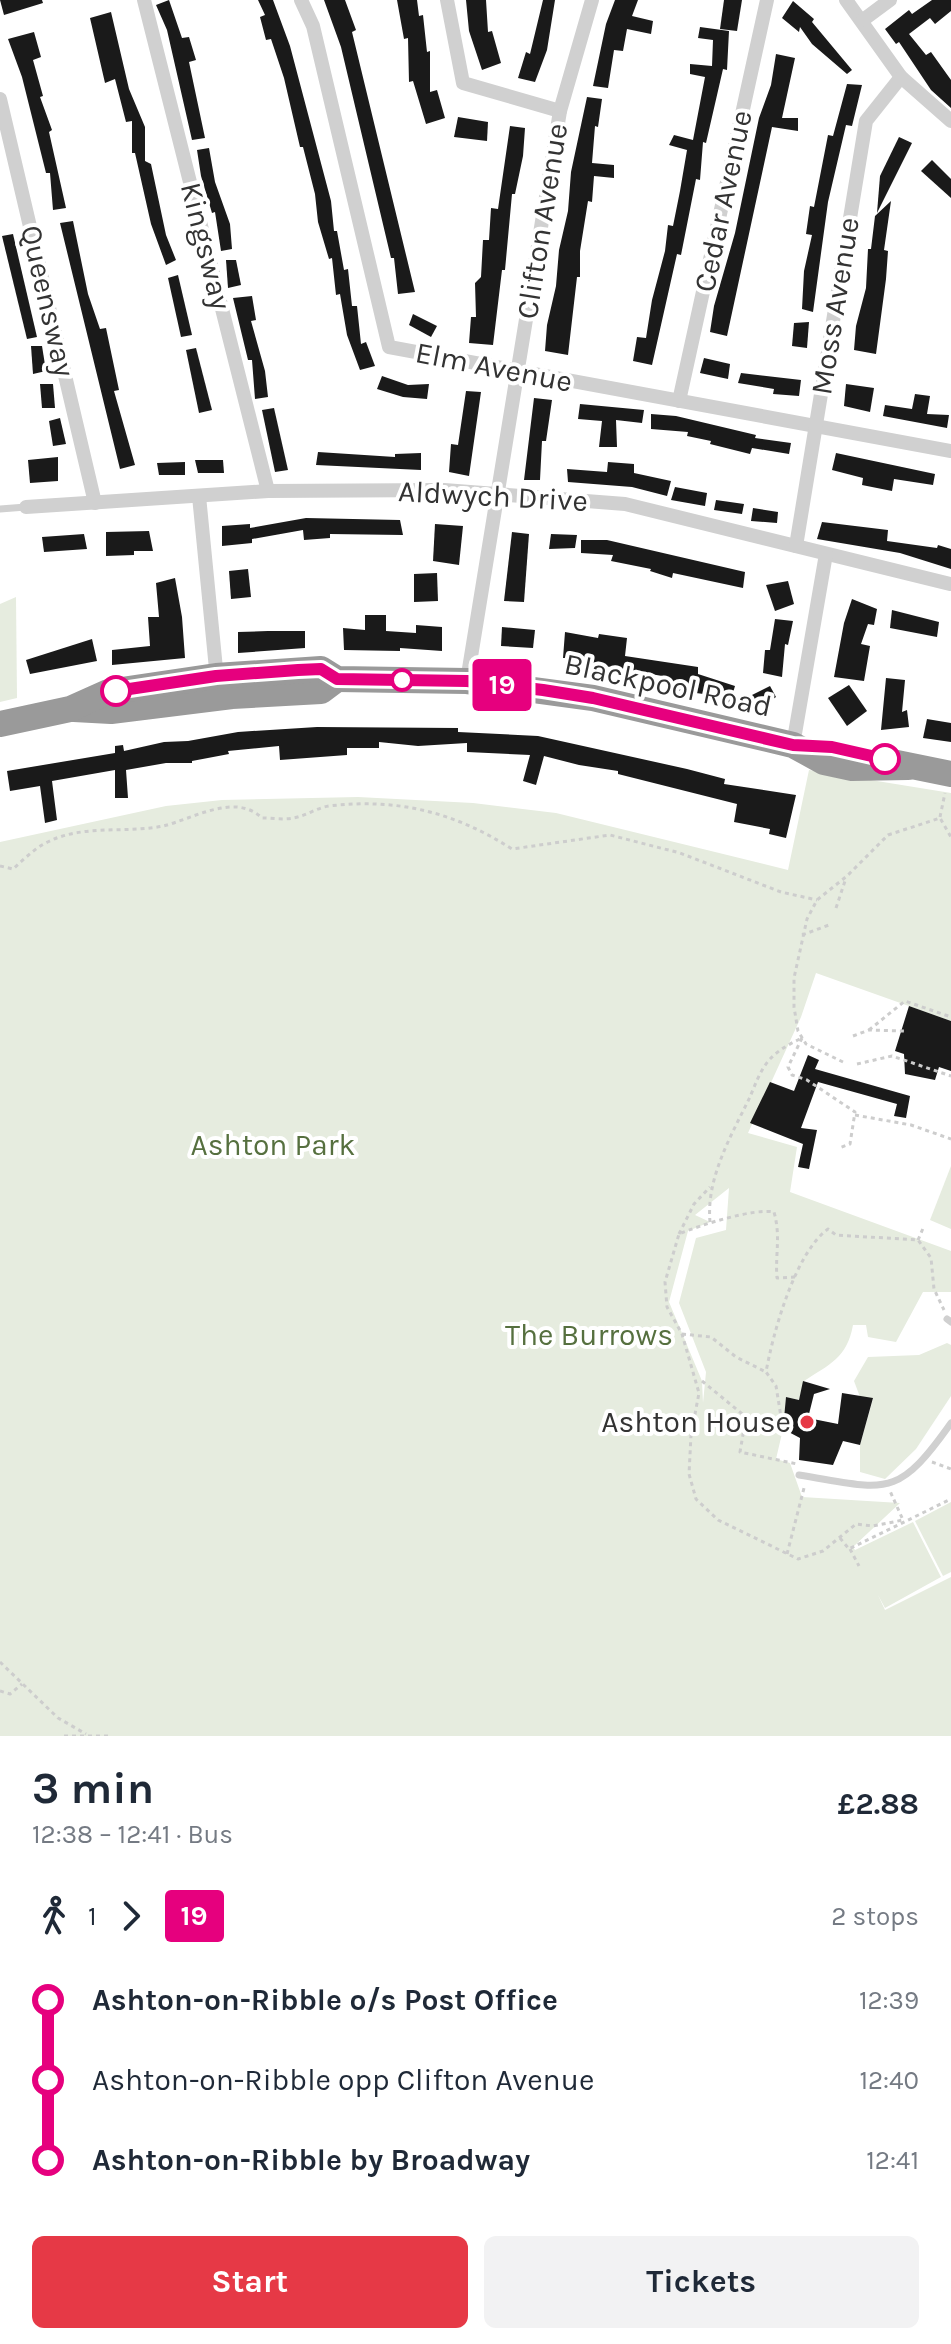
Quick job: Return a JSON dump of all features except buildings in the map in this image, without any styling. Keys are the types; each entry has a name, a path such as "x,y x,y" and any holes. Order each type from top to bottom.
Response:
{"highway":[{"name":"Blackpool Road","path":"0,724 70,709 116,691 218,687 321,669 337,679 467,681 593,698 793,745 824,762 852,768 908,767 951,774"}],"street":[{"name":"Kingsway","path":"144,0 268,491"},
{"name":"Elm Avenue","path":"301,0 313,26 389,347 951,451"},
{"path":"447,0 463,83 560,111"},
{"name":"Clifton Avenue","path":"467,681 560,111 592,0"},
{"name":"Cedar Avenue","path":"679,401 767,0"},
{"path":"846,0 901,77 951,121"},
{"path":"863,20 890,0"},
{"name":"Moss Avenue","path":"796,546 866,121 901,77"},
{"name":"Queensway","path":"0,99 95,503"},
{"name":"Aldwych Drive","path":"26,507 268,491 444,490 625,504 950,584"},
{"path":"199,496 218,687"},
{"path":"793,745 826,554"}],"lane":[{"path":"0,509 26,507"},
{"path":"802,1476 856,1486 890,1486 925,1460 951,1423"}],"path":[{"path":"951,774 940,818 951,837"},
{"path":"0,866 13,869 43,844 94,829 161,826 208,811 233,808 254,810 262,818 293,818 323,807 380,804 417,806 483,830 512,849 610,835 637,840 781,892 817,900"},
{"path":"843,1062 806,1044 802,1038 794,1007 794,978 802,935 817,900 847,876 888,835 940,818"},
{"path":"836,908 847,876"},
{"path":"802,935 829,925"},
{"path":"853,1036 869,1030 905,1001 951,1017"},
{"path":"869,1030 904,1031"},
{"path":"802,1038 788,1067 792,1075 807,1080 855,1112 850,1144 839,1148"},
{"path":"710,1222 708,1207 724,1152 768,1060 802,1038"},
{"path":"857,1064 892,1056 951,1076"},
{"path":"855,1115 911,1125 951,1139"},
{"path":"713,1184 694,1204 679,1234 665,1282 667,1307 682,1334 699,1393 693,1420 689,1474 696,1499 718,1520 798,1559 823,1551 856,1524 873,1526 904,1521"},
{"path":"679,1234 760,1209 774,1212 780,1235 777,1278 795,1277"},
{"path":"918,1240 924,1226"},
{"path":"766,1372 771,1343 795,1277 819,1236 828,1229 836,1235 918,1240"},
{"path":"918,1240 931,1258 934,1289 949,1320"},
{"path":"682,1334 711,1337 736,1357 766,1372 776,1386 783,1429 746,1417 702,1381"},
{"path":"746,1417 740,1452 798,1464 802,1476 787,1554"},
{"path":"925,1460 951,1469"},
{"path":"890,1486 904,1521"},
{"path":"850,1549 951,1499"},
{"path":"840,1537 859,1566"},
{"path":"0,1662 58,1718 86,1734"},
{"path":"0,1691 10,1694 22,1684"},
{"path":"64,1736 110,1736"}],"green space":[{"path":"16,597 17,698 0,702 0,604"},
{"name":"Ashton Park","path":"809,770 951,793 951,1021 816,973 801,1017 748,1133 797,1147 790,1192 951,1251 951,1292 923,1292 896,1342 868,1337 866,1325 853,1325 842,1353 804,1381 799,1400 786,1397 776,1459 790,1463 802,1497 900,1503 853,1547 855,1550 913,1522 941,1577 885,1608 878,1595 885,1610 951,1577 951,1736 0,1736 0,842 166,806 222,800 358,797 473,803 556,813 788,870","holes":["729,1188 726,1230 696,1238 679,1303 706,1372 703,1403 702,1381 669,1302 688,1231 710,1222 695,1215"]},
{"path":"951,1166 951,1229 930,1220"},
{"path":"947,1343 951,1345 951,1396 916,1449 885,1479 860,1472 860,1445 873,1399 860,1397 854,1381 868,1357 919,1355"},
{"path":"951,1502 951,1572 943,1576 915,1521"}],"bus line":[{"name":"19","path":"116,691 216,676 321,669 337,679 467,681 593,698 793,745 815,744 885,759"}],"place":[{"name":"Ashton House","path":"807,1422"}],"park label":[{"name":"The Burrows","path":"589,1335"}]}
